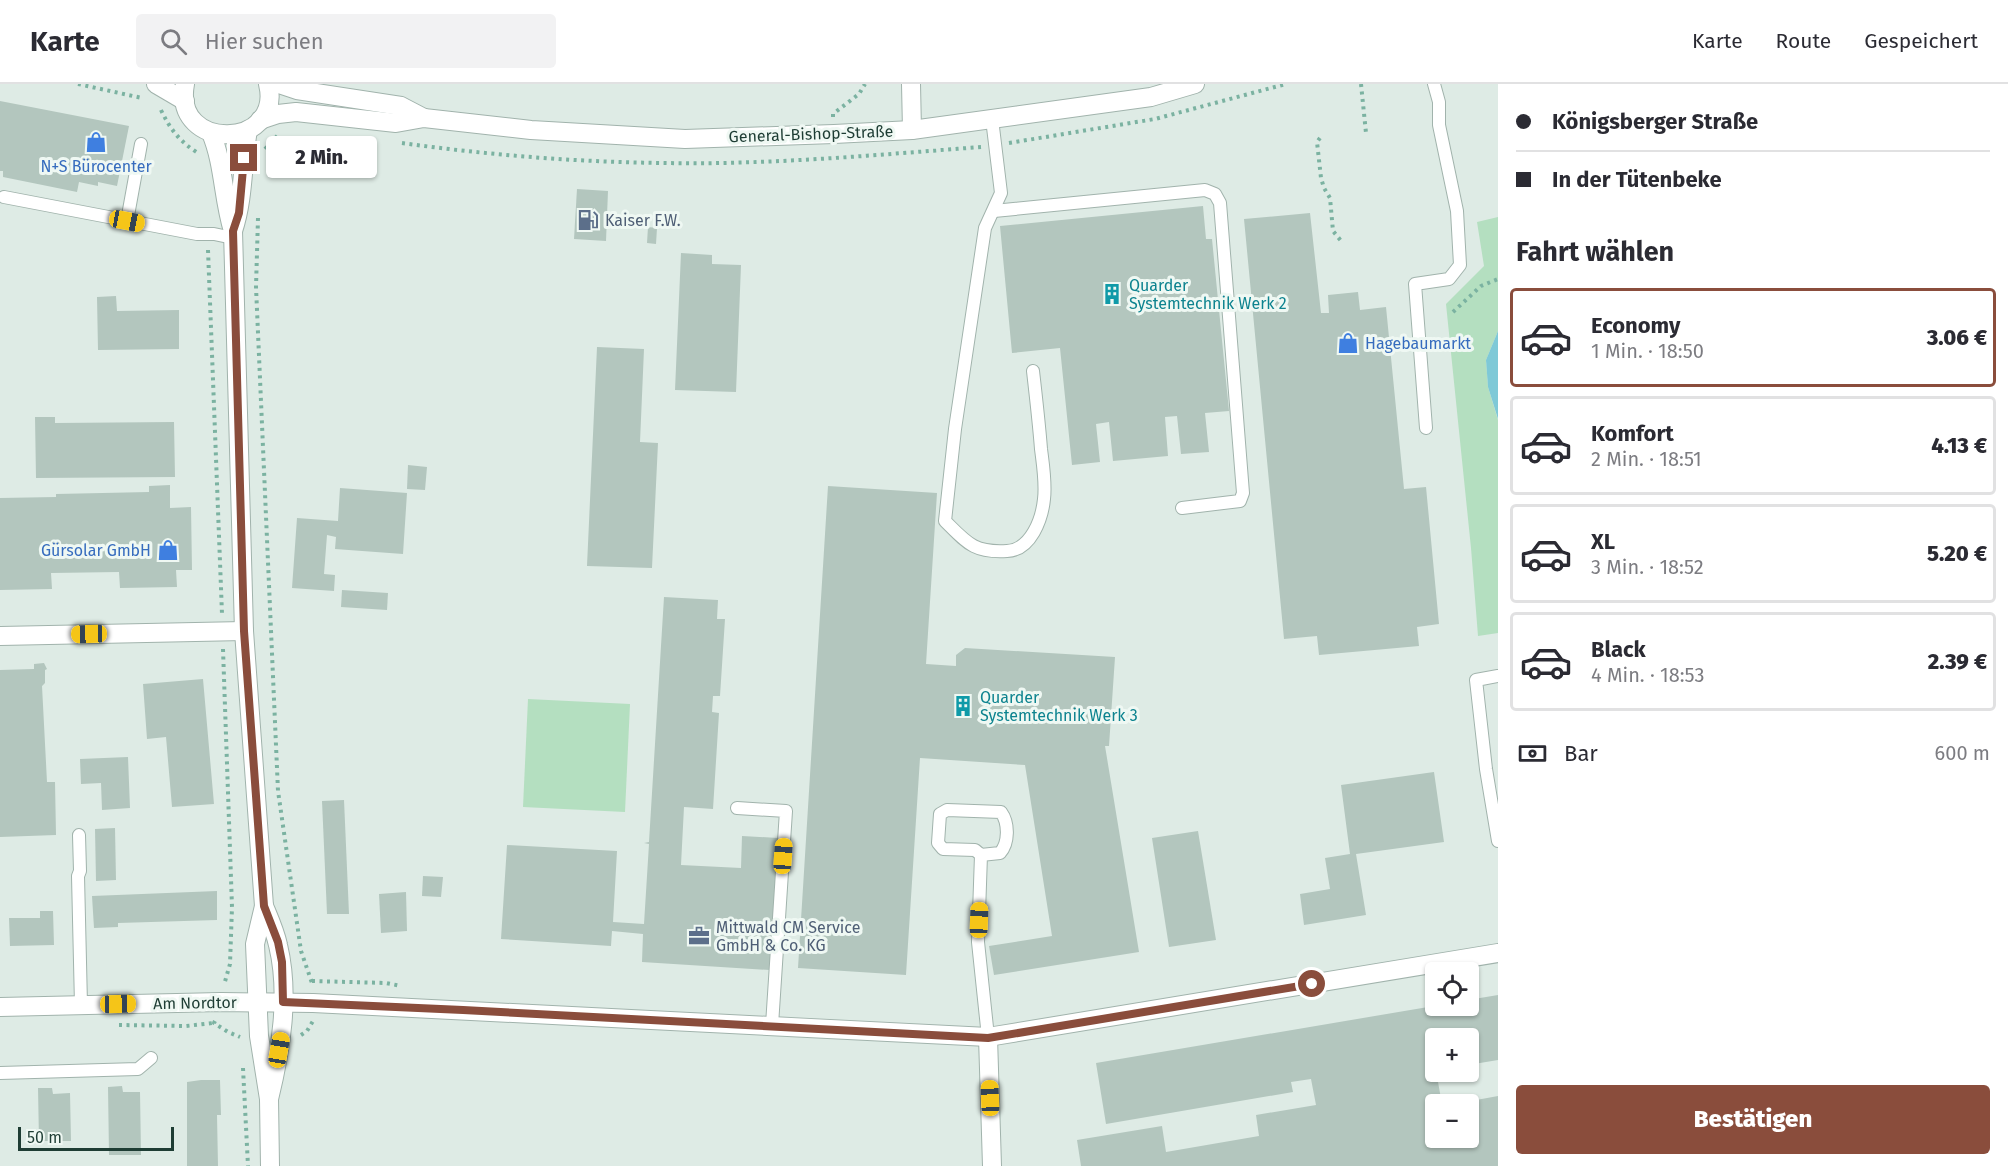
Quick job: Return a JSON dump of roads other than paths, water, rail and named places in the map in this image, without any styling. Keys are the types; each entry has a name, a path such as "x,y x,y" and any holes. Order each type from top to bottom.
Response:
{"street":[{"path":"233,235 254,125 269,99 268,84"},
{"name":"General-Bishop-Straße","path":"279,84 297,90 401,106 424,118"},
{"path":"911,84 912,130"},
{"name":"General-Bishop-Straße","path":"211,133 232,136 278,114 296,112 396,123 424,118 531,130 646,138 708,138 912,130 1151,97 1195,84"},
{"path":"151,92 185,92 194,120 211,133 217,148 233,235 244,631 264,906 280,952 283,1002 282,1037 268,1099"},
{"path":"0,636 244,631"},
{"path":"264,906 255,944 258,1036 268,1099 270,1166"},
{"name":"Am Nordtor","path":"0,1007 283,1002 772,1025 988,1038 1498,953"},
{"path":"988,1038 992,1166"}],"lane":[{"path":"1426,428 1415,284 1449,279 1460,265 1457,212 1439,125 1434,84"},
{"path":"992,119 1001,193 985,228 955,429 945,521 968,545 992,552 1013,551 1025,543 1040,518 1044,498 1044,476 1034,371"},
{"path":"127,221 141,144"},
{"path":"994,211 1205,190 1215,194 1220,203 1221,213 1243,493 1240,501 1182,508"},
{"path":"4,197 207,235 233,235"},
{"path":"1498,676 1476,680 1486,769 1498,842"},
{"path":"736,808 786,811 772,1025"},
{"path":"947,810 1001,812 1006,819 1006,846 1000,853 981,855 975,850 943,849 938,843 940,814 947,810"},
{"path":"79,835 81,1005"},
{"path":"981,855 978,942 988,1038"},
{"path":"0,1073 138,1070 151,1058"}],"water":[{"path":"1498,331 1498,419 1488,387 1486,360"}],"place":[{"name":"N+S Bürocenter","path":"96,142"},
{"name":"Kaiser F.W.","path":"588,220"},
{"name":"Quarder Systemtechnik Werk 2","path":"1112,294"},
{"name":"Hagebaumarkt","path":"1348,343"},
{"name":"Gürsolar GmbH","path":"168,550"},
{"name":"Quarder Systemtechnik Werk 3","path":"963,706"},
{"name":"Mittwald CM Service GmbH & Co. KG","path":"699,936"}]}
